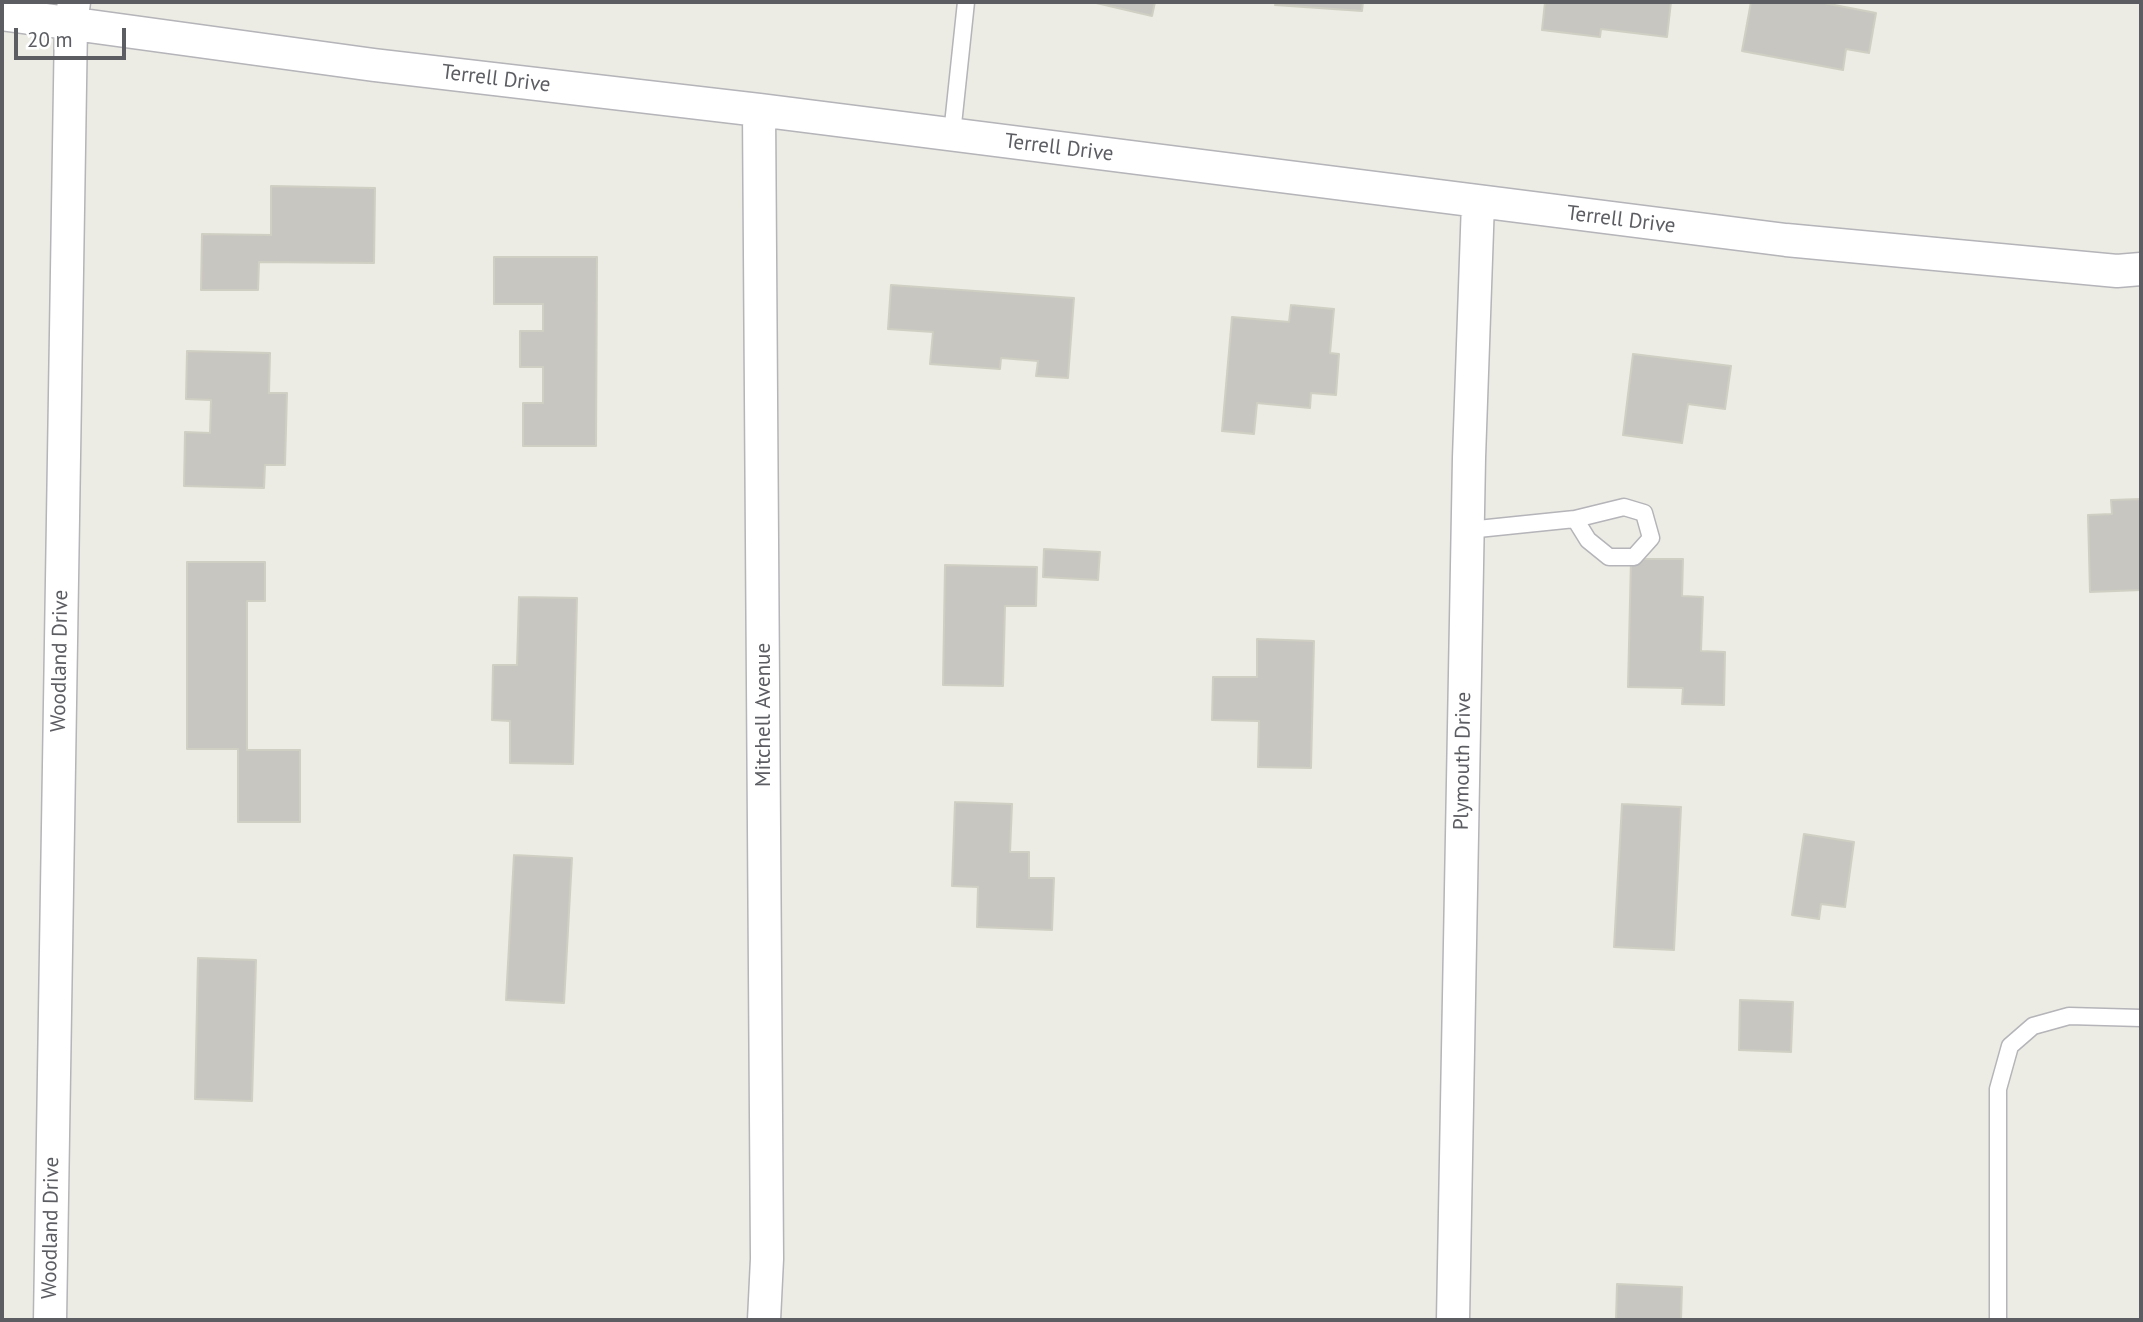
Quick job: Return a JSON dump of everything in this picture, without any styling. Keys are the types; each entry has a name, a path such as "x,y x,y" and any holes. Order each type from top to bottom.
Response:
{"street":[{"name":"Terrell Drive","path":"2,14 72,13 374,65 759,110 1786,240 2133,274"},
{"name":"Woodland Drive","path":"50,1320 72,13"},
{"name":"Mitchell Avenue","path":"759,110 767,1245 764,1320"},
{"name":"Plymouth Drive","path":"1453,1320 1468,530 1478,202"}],"lane":[{"path":"952,134 966,2"},
{"path":"1468,530 1575,519 1624,507 1644,513 1651,538 1634,556 1609,557 1588,540 1575,519"},
{"path":"1998,1320 1998,1089 2010,1046 2033,1026 2069,1016 2141,1018"}],"building":[{"path":"1092,2 1155,2 1152,16"},
{"path":"1276,2 1363,2 1362,11 1275,5"},
{"path":"1545,2 1671,2 1667,37 1601,29 1600,37 1542,30"},
{"path":"1751,2 1819,2 1876,13 1869,53 1846,49 1843,70 1742,51"},
{"path":"271,186 375,188 374,263 259,262 258,290 201,290 202,234 271,235"},
{"path":"494,257 597,257 596,446 523,446 523,403 543,403 543,367 520,367 520,331 543,331 543,304 494,304"},
{"path":"891,285 1074,298 1068,378 1036,376 1038,361 1001,358 1000,369 930,364 933,332 888,329"},
{"path":"1291,305 1334,309 1330,353 1339,354 1336,395 1311,393 1310,408 1257,403 1254,434 1222,431 1232,317 1289,322"},
{"path":"187,351 270,353 269,393 287,393 285,465 265,465 264,488 184,486 185,432 210,433 211,400 186,399"},
{"path":"1633,354 1731,366 1725,409 1688,404 1682,443 1623,435"},
{"path":"2141,499 2141,590 2090,592 2088,515 2112,514 2111,500"},
{"path":"1044,549 1100,552 1098,580 1043,577"},
{"path":"1631,559 1683,559 1682,596 1703,597 1701,651 1725,652 1724,705 1682,704 1683,688 1628,687"},
{"path":"187,562 265,562 265,601 247,601 247,750 300,750 300,822 238,822 238,749 187,749"},
{"path":"945,565 1037,567 1036,606 1005,606 1003,686 943,685"},
{"path":"519,597 577,598 573,764 510,763 510,721 492,720 493,665 517,665"},
{"path":"1257,639 1314,641 1311,768 1258,767 1259,721 1212,720 1213,677 1257,677"},
{"path":"955,802 1012,804 1010,852 1029,852 1029,878 1054,878 1052,930 977,927 978,887 952,886"},
{"path":"1622,804 1681,807 1674,950 1614,947"},
{"path":"1804,834 1854,842 1845,907 1821,904 1819,919 1792,915"},
{"path":"514,855 572,858 564,1003 506,1000"},
{"path":"198,958 256,960 252,1101 195,1099"},
{"path":"1740,1000 1793,1002 1791,1052 1739,1050"},
{"path":"1617,1284 1682,1287 1681,1320 1616,1320"}]}
